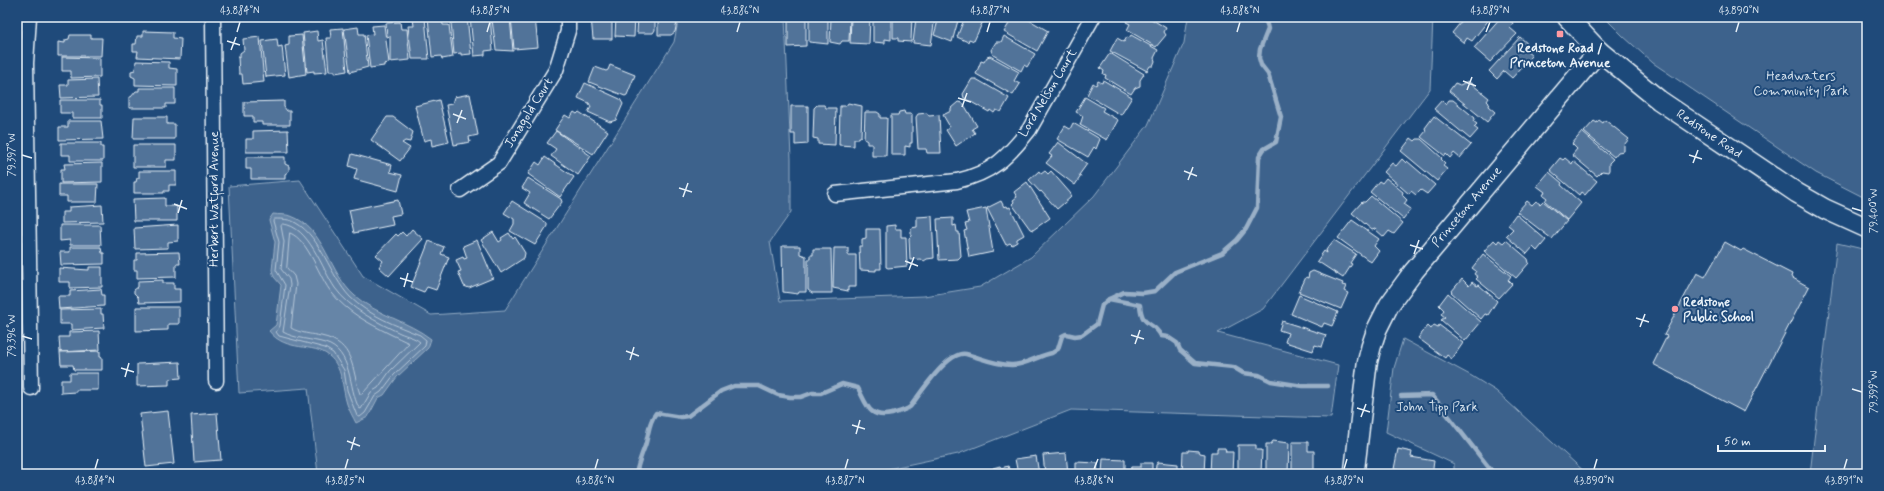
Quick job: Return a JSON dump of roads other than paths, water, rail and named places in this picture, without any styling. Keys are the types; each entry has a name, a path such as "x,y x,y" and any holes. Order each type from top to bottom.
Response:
{"street":[{"path":"29,17 26,63 31,388"},
{"name":"Herbert Watford Avenue","path":"213,17 216,381"},
{"name":"Jonagold Court","path":"460,190 499,163 556,70 568,31 568,17"},
{"name":"Lord Nelson Court","path":"835,194 956,181 976,177 990,168 1016,146 1029,130 1092,17"},
{"name":"Redstone Road","path":"1567,17 1599,51 1659,100 1797,193 1825,209 1867,228"},
{"name":"Princeton Avenue","path":"1354,474 1367,364 1377,330 1390,305 1414,271 1599,51"}],"water":[{"path":"273,214 291,216 312,230 346,287 355,296 364,303 413,327 431,339 428,348 397,377 384,395 378,398 368,417 356,423 347,404 340,372 334,361 323,352 315,349 291,345 283,342 269,331 276,325 281,285 274,277 272,270 275,242 269,220"}],"waterway":[{"path":"636,474 650,425 656,413 681,417 688,416 721,391 734,386 759,386 778,395 801,397 812,393 821,393 842,384 858,388 867,405 874,412 884,415 892,414 910,407 935,374 951,359 959,355 966,354 994,363 1016,365 1052,353 1058,349 1062,336 1066,334 1075,336 1082,335 1097,324 1102,305 1109,299 1124,292 1143,293 1155,291 1175,272 1222,253 1237,240 1246,229 1257,208 1259,157 1264,149 1276,142 1281,117 1268,74 1261,65 1259,58 1260,49 1268,29 1265,17"},
{"path":"1109,299 1140,305 1141,313 1145,321 1155,328 1161,336 1168,337 1177,343 1180,350 1195,363 1233,367 1243,373 1259,375 1271,381 1303,386 1328,386"},
{"path":"1401,396 1432,395 1494,474"}],"place":[{"name":"Redstone Road / Princeton Avenue","path":"1560,34"},
{"name":"Redstone Public School","path":"1675,309"}],"park label":[{"name":"Headwaters Community Park","path":"1801,84"},
{"name":"John Tipp Park","path":"1437,407"}]}
